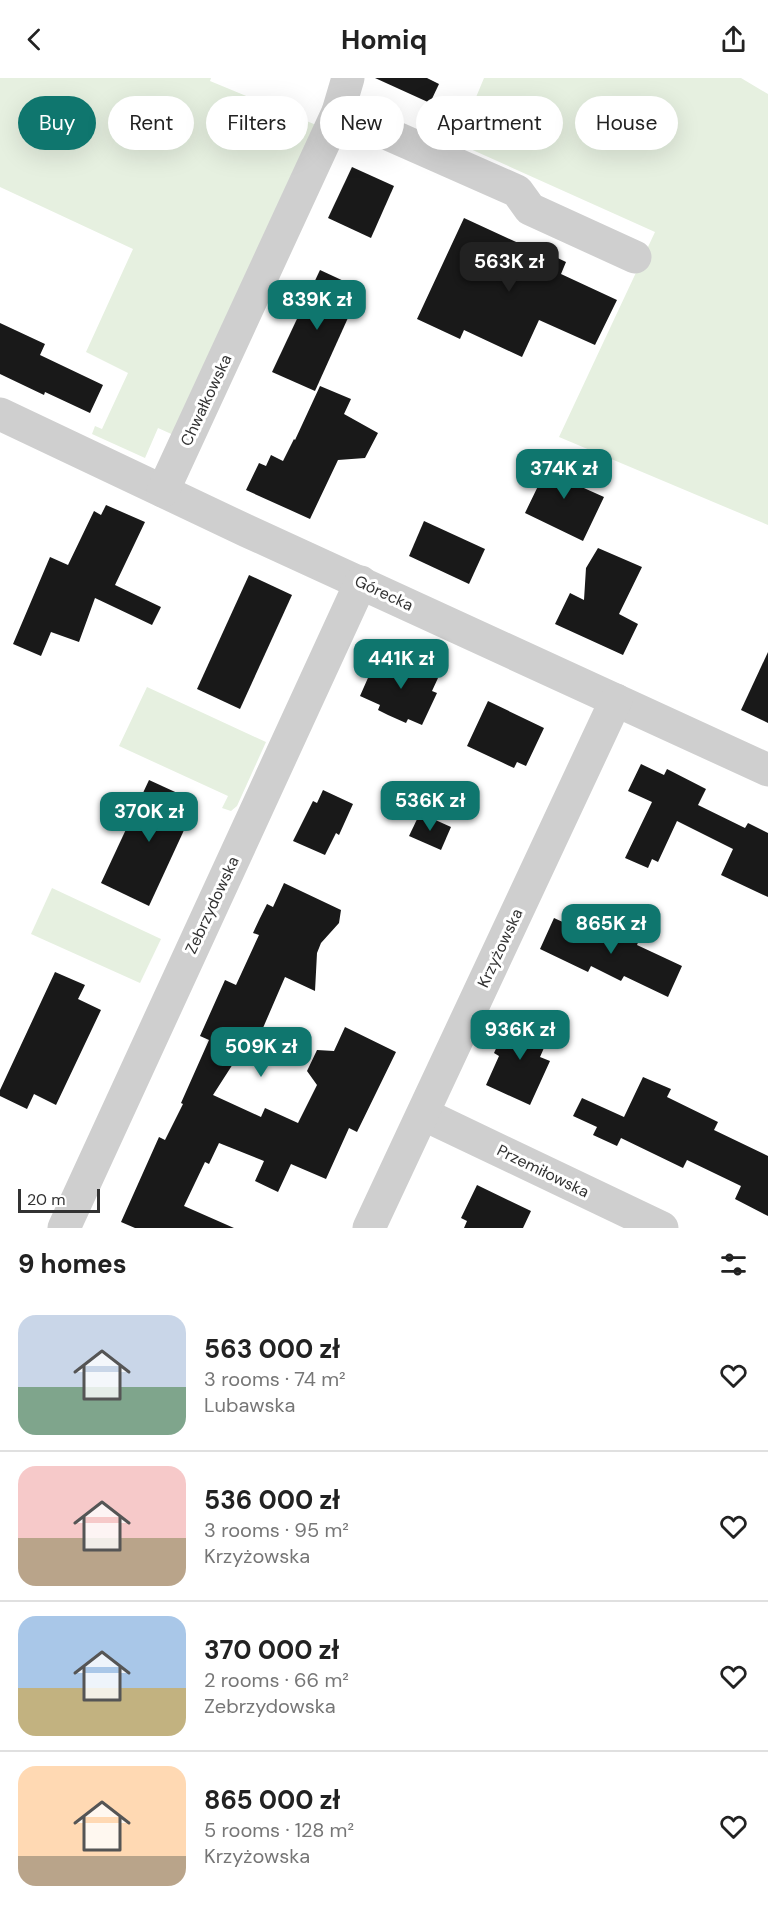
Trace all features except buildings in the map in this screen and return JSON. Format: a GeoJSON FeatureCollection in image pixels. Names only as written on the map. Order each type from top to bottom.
{"type":"FeatureCollection","features":[{"type":"Feature","properties":{"kind":"street","name":"Chwałkowska"},"geometry":{"type":"LineString","coordinates":[[343,96],[348,78]]}},
{"type":"Feature","properties":{"kind":"street"},"geometry":{"type":"LineString","coordinates":[[404,141],[517,191],[530,209],[635,257]]}},
{"type":"Feature","properties":{"kind":"street","name":"Chwałkowska"},"geometry":{"type":"LineString","coordinates":[[163,491],[320,150]]}},
{"type":"Feature","properties":{"kind":"street","name":"Górecka"},"geometry":{"type":"LineString","coordinates":[[0,414],[768,770]]}},
{"type":"Feature","properties":{"kind":"street","name":"Zebrzydowska"},"geometry":{"type":"LineString","coordinates":[[64,1228],[361,582]]}},
{"type":"Feature","properties":{"kind":"street","name":"Krzyżowska"},"geometry":{"type":"LineString","coordinates":[[369,1228],[616,700]]}},
{"type":"Feature","properties":{"kind":"street","name":"Przemiłowska"},"geometry":{"type":"LineString","coordinates":[[423,1114],[662,1228]]}},
{"type":"Feature","properties":{"kind":"green space"},"geometry":{"type":"Polygon","coordinates":[[[0,78],[211,78],[210,81],[246,96],[206,96],[206,150],[308,150],[308,122],[320,127],[178,437],[158,428],[145,458],[92,434],[95,426],[102,429],[128,373],[86,352],[133,249],[0,187],[0,78]]]}},
{"type":"Feature","properties":{"kind":"green space"},"geometry":{"type":"Polygon","coordinates":[[[484,78],[741,78],[768,94],[768,525],[559,437],[655,232],[473,150],[563,150],[563,96],[477,96],[484,78]]]}},
{"type":"Feature","properties":{"kind":"green space"},"geometry":{"type":"Polygon","coordinates":[[[147,687],[266,742],[237,806],[231,811],[222,808],[228,796],[119,746],[147,687]]]}},
{"type":"Feature","properties":{"kind":"green space"},"geometry":{"type":"Polygon","coordinates":[[[52,888],[161,939],[140,983],[31,934],[52,888]]]}}]}
